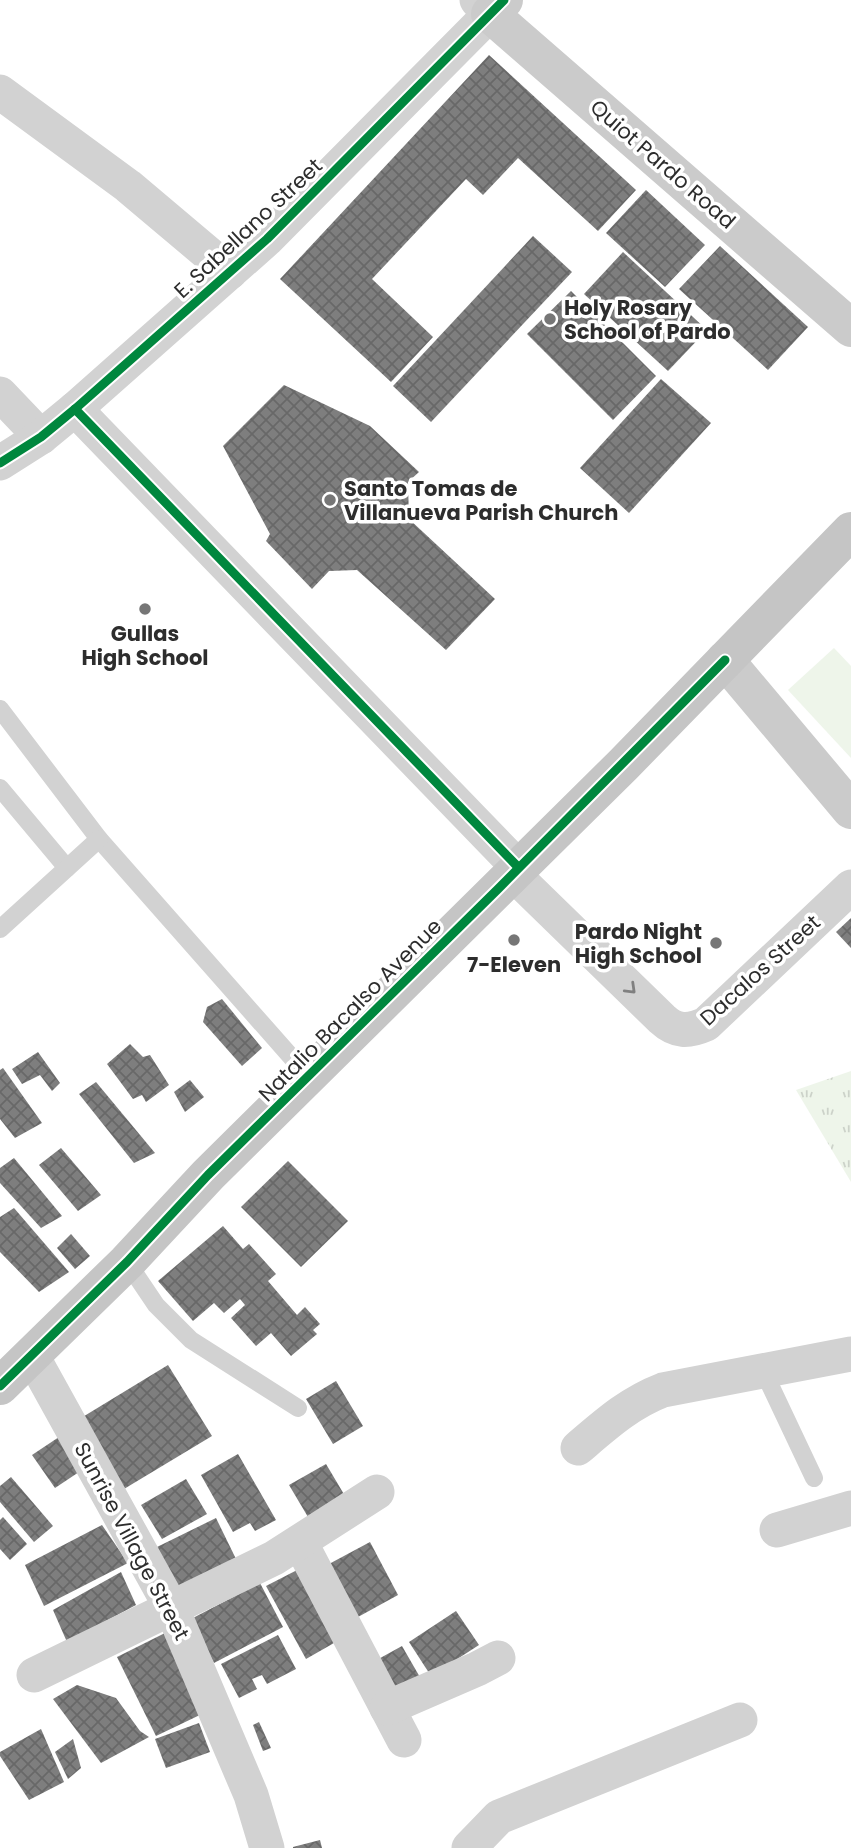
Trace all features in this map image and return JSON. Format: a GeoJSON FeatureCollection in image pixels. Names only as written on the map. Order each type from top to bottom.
{"type":"FeatureCollection","features":[{"type":"Feature","properties":{"kind":"main road","name":"Natalio Bacalso Avenue"},"geometry":{"type":"LineString","coordinates":[[0,1386],[127,1262],[208,1175],[851,531]]}},
{"type":"Feature","properties":{"kind":"street","name":"E. Sabellano Street"},"geometry":{"type":"LineString","coordinates":[[0,463],[41,437],[75,409],[267,239],[490,4]]}},
{"type":"Feature","properties":{"kind":"street","name":"Quiot Pardo Road"},"geometry":{"type":"LineString","coordinates":[[490,4],[851,328]]}},
{"type":"Feature","properties":{"kind":"street"},"geometry":{"type":"LineString","coordinates":[[0,92],[128,186],[230,272]]}},
{"type":"Feature","properties":{"kind":"street"},"geometry":{"type":"LineString","coordinates":[[0,394],[41,437]]}},
{"type":"Feature","properties":{"kind":"street"},"geometry":{"type":"LineString","coordinates":[[75,409],[515,870]]}},
{"type":"Feature","properties":{"kind":"street"},"geometry":{"type":"LineString","coordinates":[[725,660],[851,810]]}},
{"type":"Feature","properties":{"kind":"street","name":"Dacalos Street"},"geometry":{"type":"LineString","coordinates":[[515,870],[669,1026],[679,1030],[692,1030],[706,1024],[851,887]]}},
{"type":"Feature","properties":{"kind":"street"},"geometry":{"type":"LineString","coordinates":[[578,1448],[618,1413],[642,1398],[663,1390],[851,1354]]}},
{"type":"Feature","properties":{"kind":"street","name":"Sunrise Village Street"},"geometry":{"type":"LineString","coordinates":[[32,1356],[172,1609],[251,1795],[267,1848]]}},
{"type":"Feature","properties":{"kind":"street"},"geometry":{"type":"LineString","coordinates":[[34,1675],[274,1558],[376,1492]]}},
{"type":"Feature","properties":{"kind":"street"},"geometry":{"type":"LineString","coordinates":[[777,1530],[851,1508]]}},
{"type":"Feature","properties":{"kind":"street"},"geometry":{"type":"LineString","coordinates":[[300,1542],[404,1740]]}},
{"type":"Feature","properties":{"kind":"street"},"geometry":{"type":"LineString","coordinates":[[387,1708],[477,1670],[498,1658]]}},
{"type":"Feature","properties":{"kind":"street"},"geometry":{"type":"LineString","coordinates":[[469,1848],[499,1817],[740,1720]]}},
{"type":"Feature","properties":{"kind":"lane"},"geometry":{"type":"LineString","coordinates":[[0,709],[99,839],[308,1076]]}},
{"type":"Feature","properties":{"kind":"lane"},"geometry":{"type":"LineString","coordinates":[[0,788],[67,868]]}},
{"type":"Feature","properties":{"kind":"lane"},"geometry":{"type":"LineString","coordinates":[[0,929],[99,839]]}},
{"type":"Feature","properties":{"kind":"lane"},"geometry":{"type":"LineString","coordinates":[[127,1262],[156,1305],[191,1340],[298,1408]]}},
{"type":"Feature","properties":{"kind":"lane"},"geometry":{"type":"LineString","coordinates":[[762,1370],[814,1478]]}},
{"type":"Feature","properties":{"kind":"green space"},"geometry":{"type":"Polygon","coordinates":[[[834,648],[851,666],[851,758],[788,690],[834,648]]]}},
{"type":"Feature","properties":{"kind":"green space"},"geometry":{"type":"Polygon","coordinates":[[[851,1071],[851,1182],[796,1090],[851,1071]]]}},
{"type":"Feature","properties":{"kind":"building"},"geometry":{"type":"Polygon","coordinates":[[[489,55],[636,190],[598,231],[518,158],[483,195],[466,179],[372,279],[433,337],[391,382],[280,279],[489,55]]]}},
{"type":"Feature","properties":{"kind":"building"},"geometry":{"type":"Polygon","coordinates":[[[646,190],[705,245],[665,287],[606,233],[646,190]]]}},
{"type":"Feature","properties":{"kind":"building"},"geometry":{"type":"Polygon","coordinates":[[[533,236],[572,272],[431,422],[393,386],[533,236]]]}},
{"type":"Feature","properties":{"kind":"building"},"geometry":{"type":"Polygon","coordinates":[[[720,246],[808,327],[768,370],[679,289],[720,246]]]}},
{"type":"Feature","properties":{"kind":"building"},"geometry":{"type":"Polygon","coordinates":[[[623,252],[707,330],[668,371],[584,294],[623,252]]]}},
{"type":"Feature","properties":{"kind":"building"},"geometry":{"type":"Polygon","coordinates":[[[571,291],[656,376],[613,420],[527,334],[571,291]]]}},
{"type":"Feature","properties":{"kind":"building"},"geometry":{"type":"Polygon","coordinates":[[[661,379],[711,423],[629,513],[580,468],[661,379]]]}},
{"type":"Feature","properties":{"kind":"building","name":"Santo Tomas de Villanueva Parish Church"},"geometry":{"type":"Polygon","coordinates":[[[284,385],[370,426],[419,472],[408,482],[409,519],[495,599],[446,650],[357,570],[329,571],[312,589],[266,541],[270,534],[223,446],[284,385]]]}},
{"type":"Feature","properties":{"kind":"building"},"geometry":{"type":"Polygon","coordinates":[[[851,918],[851,948],[836,932],[851,918]]]}},
{"type":"Feature","properties":{"kind":"building"},"geometry":{"type":"Polygon","coordinates":[[[222,999],[262,1048],[242,1066],[203,1022],[207,1007],[222,999]]]}},
{"type":"Feature","properties":{"kind":"building"},"geometry":{"type":"Polygon","coordinates":[[[130,1044],[143,1057],[150,1055],[169,1085],[146,1102],[142,1095],[133,1099],[107,1064],[130,1044]]]}},
{"type":"Feature","properties":{"kind":"building"},"geometry":{"type":"Polygon","coordinates":[[[38,1052],[60,1083],[52,1091],[40,1075],[22,1084],[12,1069],[38,1052]]]}},
{"type":"Feature","properties":{"kind":"building"},"geometry":{"type":"Polygon","coordinates":[[[3,1068],[42,1123],[15,1138],[0,1119],[0,1070],[3,1068]]]}},
{"type":"Feature","properties":{"kind":"building"},"geometry":{"type":"Polygon","coordinates":[[[190,1080],[204,1097],[185,1112],[174,1092],[190,1080]]]}},
{"type":"Feature","properties":{"kind":"building"},"geometry":{"type":"Polygon","coordinates":[[[96,1082],[155,1153],[134,1163],[79,1094],[96,1082]]]}},
{"type":"Feature","properties":{"kind":"building"},"geometry":{"type":"Polygon","coordinates":[[[61,1148],[101,1195],[78,1211],[39,1165],[61,1148]]]}},
{"type":"Feature","properties":{"kind":"building"},"geometry":{"type":"Polygon","coordinates":[[[14,1158],[62,1216],[41,1228],[0,1183],[0,1168],[14,1158]]]}},
{"type":"Feature","properties":{"kind":"building"},"geometry":{"type":"Polygon","coordinates":[[[288,1161],[348,1221],[301,1267],[241,1207],[288,1161]]]}},
{"type":"Feature","properties":{"kind":"building"},"geometry":{"type":"Polygon","coordinates":[[[14,1208],[69,1272],[39,1292],[0,1252],[0,1217],[14,1208]]]}},
{"type":"Feature","properties":{"kind":"building"},"geometry":{"type":"Polygon","coordinates":[[[223,1226],[243,1249],[249,1244],[276,1274],[268,1281],[297,1315],[305,1307],[320,1324],[313,1330],[317,1334],[291,1356],[271,1333],[256,1346],[231,1318],[245,1305],[240,1299],[224,1313],[214,1303],[193,1321],[158,1281],[223,1226]]]}},
{"type":"Feature","properties":{"kind":"building"},"geometry":{"type":"Polygon","coordinates":[[[71,1234],[90,1256],[75,1269],[57,1248],[71,1234]]]}},
{"type":"Feature","properties":{"kind":"building"},"geometry":{"type":"Polygon","coordinates":[[[168,1365],[212,1436],[124,1489],[81,1418],[168,1365]]]}},
{"type":"Feature","properties":{"kind":"building"},"geometry":{"type":"Polygon","coordinates":[[[336,1381],[363,1426],[333,1444],[306,1399],[336,1381]]]}},
{"type":"Feature","properties":{"kind":"building"},"geometry":{"type":"Polygon","coordinates":[[[59,1437],[82,1470],[55,1488],[32,1455],[59,1437]]]}},
{"type":"Feature","properties":{"kind":"building"},"geometry":{"type":"Polygon","coordinates":[[[238,1454],[276,1520],[255,1531],[250,1523],[233,1532],[201,1475],[238,1454]]]}},
{"type":"Feature","properties":{"kind":"building"},"geometry":{"type":"Polygon","coordinates":[[[326,1464],[348,1501],[311,1522],[289,1485],[326,1464]]]}},
{"type":"Feature","properties":{"kind":"building"},"geometry":{"type":"Polygon","coordinates":[[[11,1477],[53,1526],[34,1542],[0,1502],[0,1486],[11,1477]]]}},
{"type":"Feature","properties":{"kind":"building"},"geometry":{"type":"Polygon","coordinates":[[[186,1479],[207,1514],[162,1539],[141,1505],[186,1479]]]}},
{"type":"Feature","properties":{"kind":"building"},"geometry":{"type":"Polygon","coordinates":[[[3,1517],[27,1544],[10,1560],[0,1549],[0,1520],[3,1517]]]}},
{"type":"Feature","properties":{"kind":"building"},"geometry":{"type":"Polygon","coordinates":[[[216,1518],[237,1561],[179,1590],[157,1547],[216,1518]]]}},
{"type":"Feature","properties":{"kind":"building"},"geometry":{"type":"Polygon","coordinates":[[[102,1525],[128,1563],[44,1606],[25,1565],[102,1525]]]}},
{"type":"Feature","properties":{"kind":"building"},"geometry":{"type":"Polygon","coordinates":[[[370,1542],[398,1595],[358,1617],[329,1564],[370,1542]]]}},
{"type":"Feature","properties":{"kind":"building"},"geometry":{"type":"Polygon","coordinates":[[[301,1568],[341,1639],[306,1659],[266,1586],[301,1568]]]}},
{"type":"Feature","properties":{"kind":"building"},"geometry":{"type":"Polygon","coordinates":[[[121,1572],[136,1605],[67,1642],[53,1610],[121,1572]]]}},
{"type":"Feature","properties":{"kind":"building"},"geometry":{"type":"Polygon","coordinates":[[[260,1583],[283,1627],[214,1663],[191,1619],[260,1583]]]}},
{"type":"Feature","properties":{"kind":"building"},"geometry":{"type":"Polygon","coordinates":[[[456,1611],[479,1645],[431,1676],[409,1642],[456,1611]]]}},
{"type":"Feature","properties":{"kind":"building"},"geometry":{"type":"Polygon","coordinates":[[[165,1633],[204,1713],[156,1736],[117,1657],[165,1633]]]}},
{"type":"Feature","properties":{"kind":"building"},"geometry":{"type":"Polygon","coordinates":[[[278,1635],[296,1669],[267,1684],[262,1675],[252,1679],[257,1689],[239,1698],[221,1664],[278,1635]]]}},
{"type":"Feature","properties":{"kind":"building"},"geometry":{"type":"Polygon","coordinates":[[[402,1646],[421,1679],[392,1695],[373,1662],[402,1646]]]}},
{"type":"Feature","properties":{"kind":"building"},"geometry":{"type":"Polygon","coordinates":[[[77,1685],[116,1698],[140,1731],[149,1737],[101,1763],[53,1699],[77,1685]]]}},
{"type":"Feature","properties":{"kind":"building"},"geometry":{"type":"Polygon","coordinates":[[[259,1722],[271,1748],[263,1751],[253,1725],[259,1722]]]}},
{"type":"Feature","properties":{"kind":"building"},"geometry":{"type":"Polygon","coordinates":[[[199,1723],[210,1752],[166,1768],[155,1739],[199,1723]]]}},
{"type":"Feature","properties":{"kind":"building"},"geometry":{"type":"Polygon","coordinates":[[[41,1729],[64,1782],[29,1800],[0,1752],[41,1729]]]}},
{"type":"Feature","properties":{"kind":"building"},"geometry":{"type":"Polygon","coordinates":[[[73,1739],[81,1768],[68,1779],[55,1752],[73,1739]]]}},
{"type":"Feature","properties":{"kind":"building"},"geometry":{"type":"Polygon","coordinates":[[[320,1840],[322,1848],[293,1848],[293,1847],[320,1840]]]}},
{"type":"Feature","properties":{"kind":"cycle path"},"geometry":{"type":"LineString","coordinates":[[0,463],[41,437],[75,409],[267,239],[504,0]]}},
{"type":"Feature","properties":{"kind":"cycle path"},"geometry":{"type":"LineString","coordinates":[[75,409],[518,867]]}},
{"type":"Feature","properties":{"kind":"cycle path"},"geometry":{"type":"LineString","coordinates":[[0,1386],[127,1262],[208,1175],[725,660]]}},
{"type":"Feature","properties":{"kind":"place","name":"Holy Rosary School of Pardo"},"geometry":{"type":"Point","coordinates":[550,319]}},
{"type":"Feature","properties":{"kind":"place","name":"Santo Tomas de Villanueva Parish Church"},"geometry":{"type":"Point","coordinates":[330,500]}},
{"type":"Feature","properties":{"kind":"place","name":"Gullas High School"},"geometry":{"type":"Point","coordinates":[145,609]}},
{"type":"Feature","properties":{"kind":"place","name":"7-Eleven"},"geometry":{"type":"Point","coordinates":[514,940]}},
{"type":"Feature","properties":{"kind":"place","name":"Pardo Night High School"},"geometry":{"type":"Point","coordinates":[716,943]}}]}
